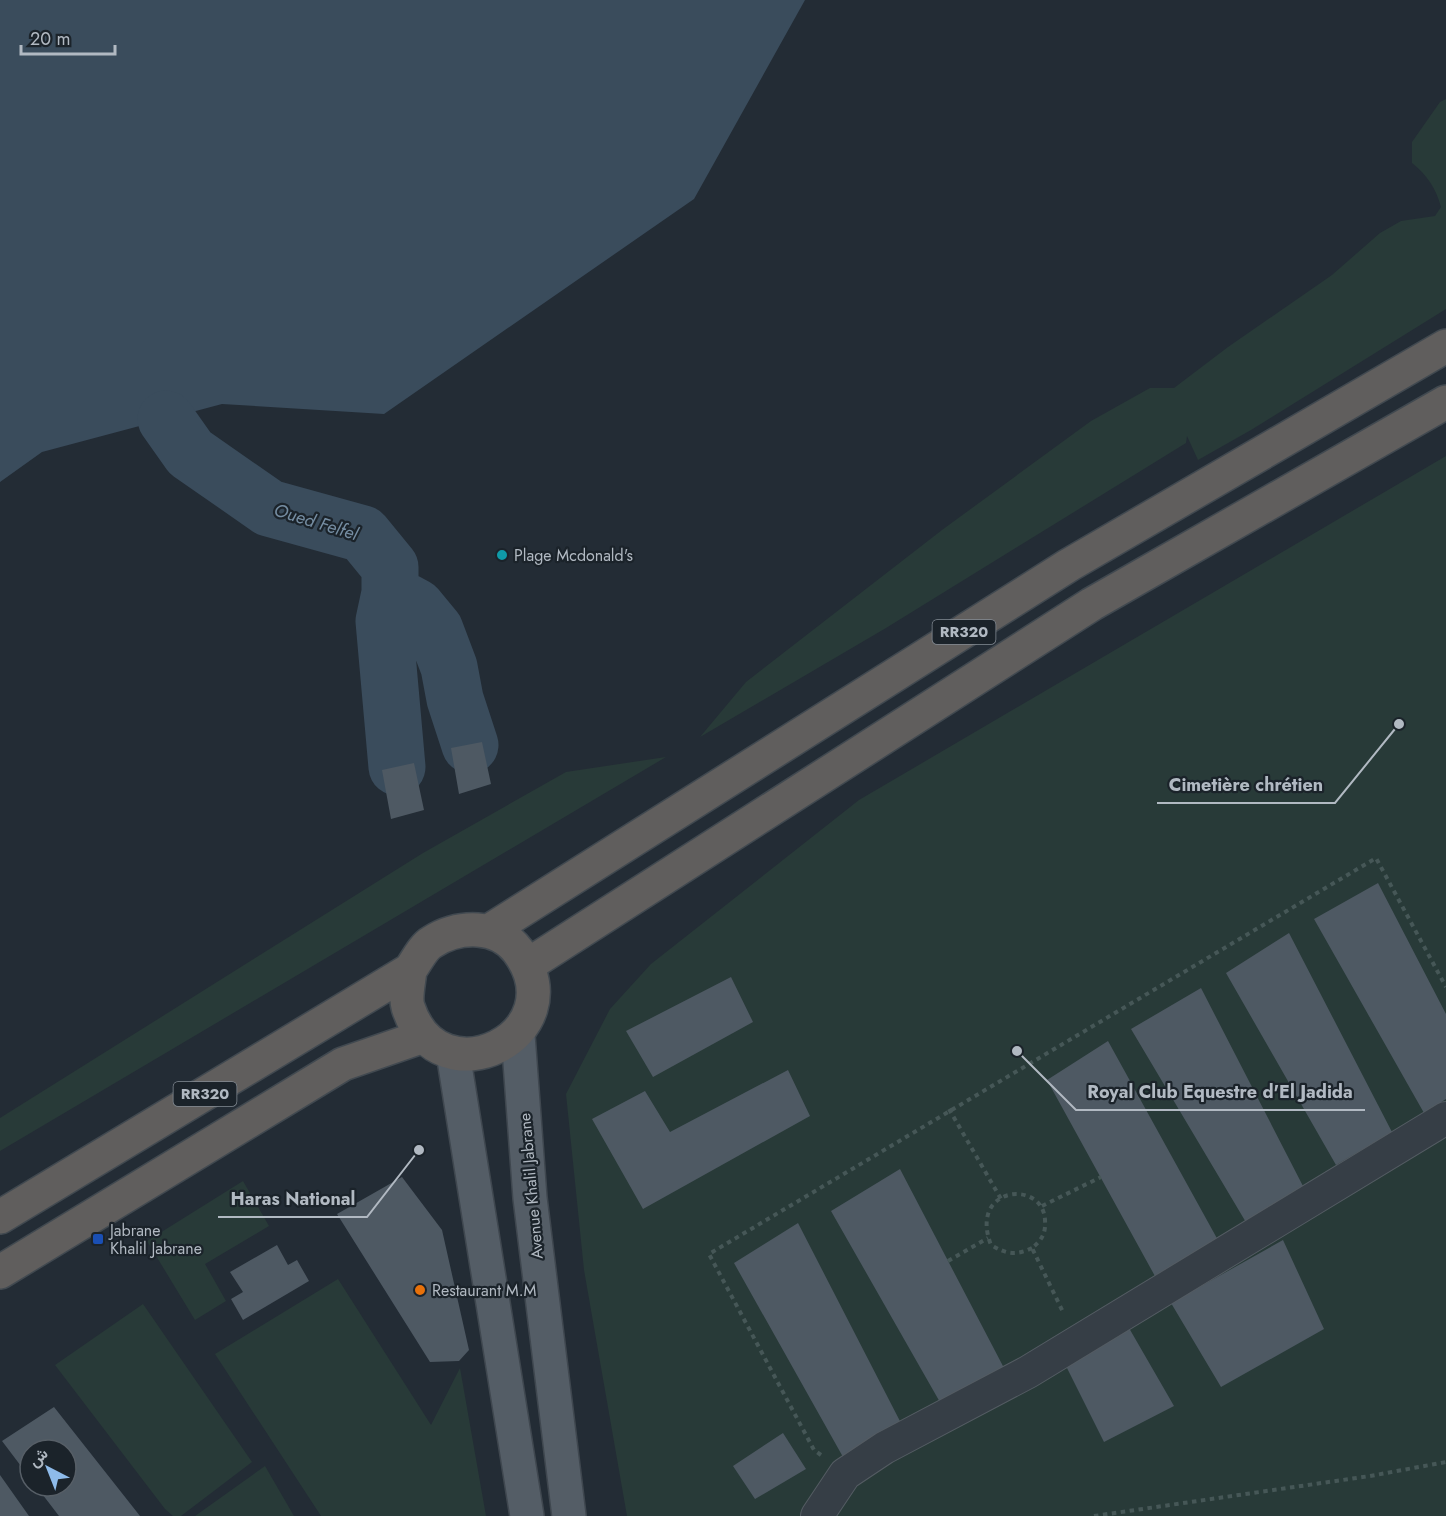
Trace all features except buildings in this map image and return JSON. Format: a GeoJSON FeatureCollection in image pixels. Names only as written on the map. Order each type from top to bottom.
{"type":"FeatureCollection","features":[{"type":"Feature","properties":{"kind":"highway","name":"RR320"},"geometry":{"type":"LineString","coordinates":[[0,1217],[410,970],[430,942],[462,930],[489,931],[1070,566],[1446,346]]}},
{"type":"Feature","properties":{"kind":"highway","name":"RR320"},"geometry":{"type":"LineString","coordinates":[[528,965],[1092,604],[1446,402]]}},
{"type":"Feature","properties":{"kind":"highway"},"geometry":{"type":"LineString","coordinates":[[1070,566],[1092,604]]}},
{"type":"Feature","properties":{"kind":"highway"},"geometry":{"type":"LineString","coordinates":[[410,970],[408,1005],[424,1036],[453,1053],[489,1053],[518,1035],[533,1001],[528,965],[512,944],[489,931]]}},
{"type":"Feature","properties":{"kind":"highway","name":"RR320"},"geometry":{"type":"LineString","coordinates":[[0,1272],[344,1064],[424,1036]]}},
{"type":"Feature","properties":{"kind":"main road","name":"Avenue Khalil Jabrane"},"geometry":{"type":"LineString","coordinates":[[518,1035],[530,1198],[569,1516]]}},
{"type":"Feature","properties":{"kind":"main road"},"geometry":{"type":"LineString","coordinates":[[453,1053],[527,1516]]}},
{"type":"Feature","properties":{"kind":"street"},"geometry":{"type":"LineString","coordinates":[[817,1516],[845,1474],[884,1448],[1028,1372],[1446,1118]]}},
{"type":"Feature","properties":{"kind":"path"},"geometry":{"type":"LineString","coordinates":[[845,1474],[814,1450],[710,1254],[949,1109],[1376,858],[1446,987]]}},
{"type":"Feature","properties":{"kind":"path"},"geometry":{"type":"LineString","coordinates":[[949,1109],[1001,1199]]}},
{"type":"Feature","properties":{"kind":"path"},"geometry":{"type":"LineString","coordinates":[[1042,1206],[1101,1177]]}},
{"type":"Feature","properties":{"kind":"path"},"geometry":{"type":"LineString","coordinates":[[1020,1194],[1033,1197],[1042,1206],[1045,1232],[1041,1241],[1032,1248],[1021,1254],[1009,1254],[991,1245],[986,1217],[992,1204],[1020,1194]]}},
{"type":"Feature","properties":{"kind":"path"},"geometry":{"type":"LineString","coordinates":[[948,1261],[988,1238]]}},
{"type":"Feature","properties":{"kind":"path"},"geometry":{"type":"LineString","coordinates":[[1032,1248],[1078,1342]]}},
{"type":"Feature","properties":{"kind":"path"},"geometry":{"type":"LineString","coordinates":[[1094,1516],[1347,1480],[1446,1462]]}},
{"type":"Feature","properties":{"kind":"shaded area"},"geometry":{"type":"Polygon","coordinates":[[[1446,99],[1446,309],[1251,430],[1198,460],[1187,436],[1186,443],[886,628],[700,737],[746,682],[942,530],[1091,421],[1150,388],[1174,388],[1228,347],[1332,275],[1380,233],[1401,221],[1435,216],[1441,207],[1439,200],[1430,182],[1412,163],[1412,142],[1440,102],[1446,99]]]}},
{"type":"Feature","properties":{"kind":"shaded area"},"geometry":{"type":"Polygon","coordinates":[[[1446,456],[1446,1516],[627,1516],[584,1270],[566,1094],[610,1009],[651,964],[859,800],[1446,456]]]}},
{"type":"Feature","properties":{"kind":"shaded area"},"geometry":{"type":"Polygon","coordinates":[[[666,757],[0,1151],[0,1118],[423,853],[566,772],[666,757]]]}},
{"type":"Feature","properties":{"kind":"shaded area"},"geometry":{"type":"Polygon","coordinates":[[[243,1181],[269,1226],[205,1264],[226,1301],[195,1320],[147,1241],[243,1181]]]}},
{"type":"Feature","properties":{"kind":"shaded area"},"geometry":{"type":"Polygon","coordinates":[[[338,1279],[431,1425],[460,1368],[486,1516],[321,1516],[215,1354],[338,1279]]]}},
{"type":"Feature","properties":{"kind":"shaded area"},"geometry":{"type":"Polygon","coordinates":[[[143,1304],[252,1462],[181,1516],[173,1516],[165,1509],[55,1365],[143,1304]]]}},
{"type":"Feature","properties":{"kind":"shaded area"},"geometry":{"type":"Polygon","coordinates":[[[265,1466],[294,1516],[195,1516],[265,1466]]]}},
{"type":"Feature","properties":{"kind":"water"},"geometry":{"type":"Polygon","coordinates":[[[0,0],[805,0],[694,199],[384,414],[222,404],[42,452],[0,482],[0,0]]]}},
{"type":"Feature","properties":{"kind":"waterway","name":"Oued Felfel"},"geometry":{"type":"LineString","coordinates":[[166,419],[190,453],[269,508],[363,534],[390,567],[390,593],[384,621],[397,767]]}},
{"type":"Feature","properties":{"kind":"waterway","name":"Oued Felfel"},"geometry":{"type":"LineString","coordinates":[[390,593],[416,607],[435,630],[449,667],[455,699],[470,745]]}},
{"type":"Feature","properties":{"kind":"place","name":"Plage Mcdonald's"},"geometry":{"type":"Point","coordinates":[502,555]}},
{"type":"Feature","properties":{"kind":"place","name":"Cimetière chrétien"},"geometry":{"type":"Point","coordinates":[1399,724]}},
{"type":"Feature","properties":{"kind":"place","name":"Royal Club Equestre d'El Jadida"},"geometry":{"type":"Point","coordinates":[1017,1051]}},
{"type":"Feature","properties":{"kind":"place","name":"Haras National"},"geometry":{"type":"Point","coordinates":[419,1150]}},
{"type":"Feature","properties":{"kind":"place","name":"Jabrane Khalil Jabrane"},"geometry":{"type":"Point","coordinates":[98,1239]}},
{"type":"Feature","properties":{"kind":"place","name":"Restaurant M.M"},"geometry":{"type":"Point","coordinates":[420,1290]}}]}
